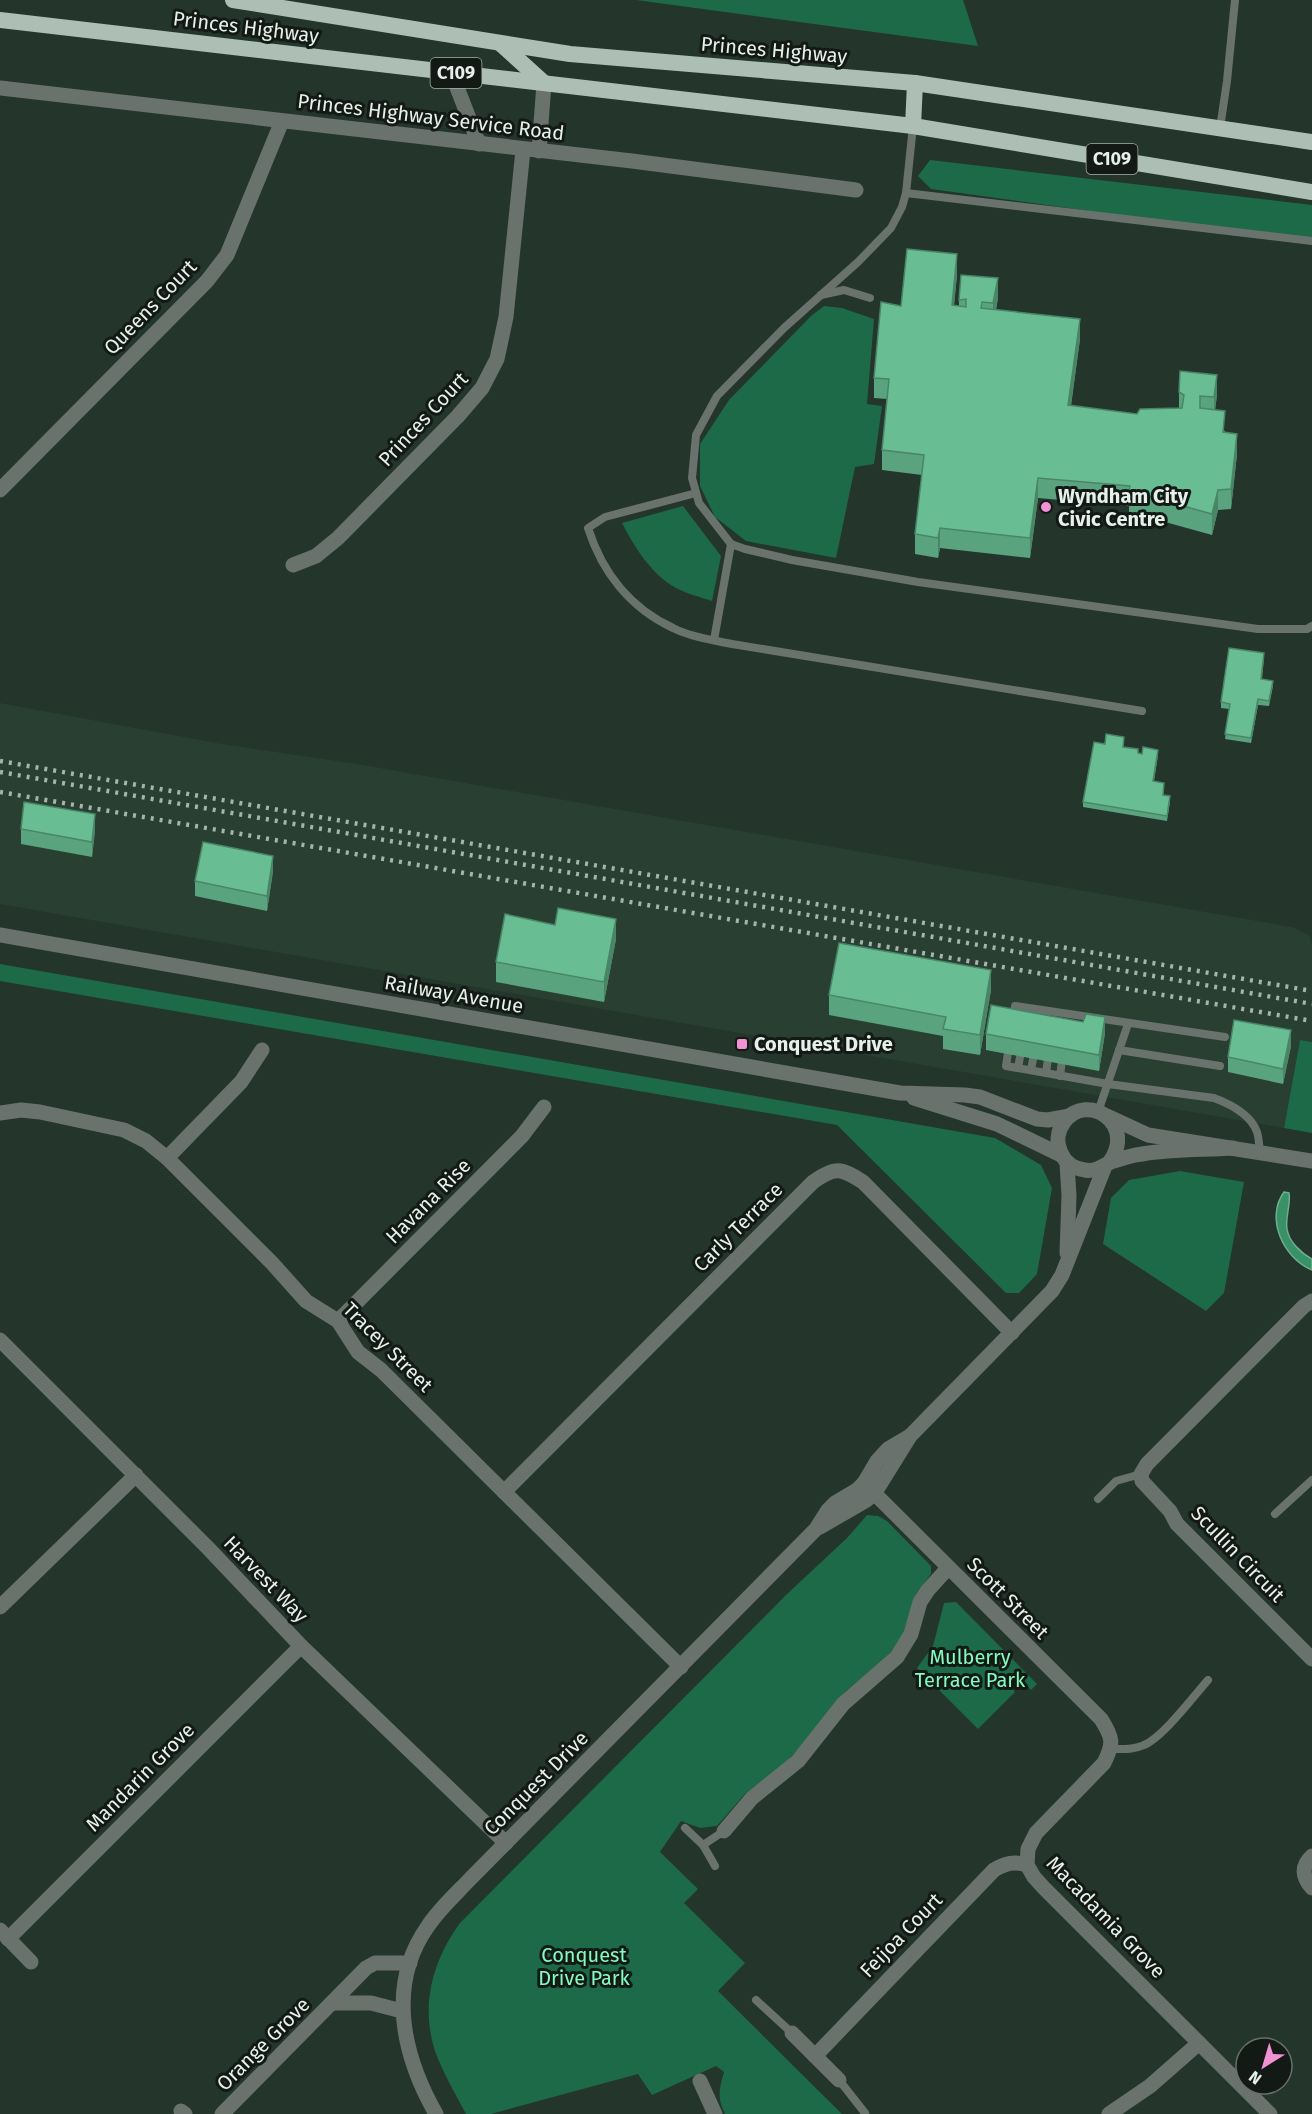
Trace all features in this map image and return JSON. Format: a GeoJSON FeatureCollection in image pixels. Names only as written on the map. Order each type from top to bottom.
{"type":"FeatureCollection","features":[{"type":"Feature","properties":{"kind":"highway","name":"Princes Highway"},"geometry":{"type":"LineString","coordinates":[[233,0],[570,54],[915,83],[1312,142]]}},
{"type":"Feature","properties":{"kind":"highway","name":"Princes Highway"},"geometry":{"type":"LineString","coordinates":[[0,20],[913,126],[1312,192]]}},
{"type":"Feature","properties":{"kind":"highway"},"geometry":{"type":"LineString","coordinates":[[501,44],[544,83]]}},
{"type":"Feature","properties":{"kind":"highway"},"geometry":{"type":"LineString","coordinates":[[913,126],[915,83]]}},
{"type":"Feature","properties":{"kind":"street"},"geometry":{"type":"LineString","coordinates":[[451,72],[479,144]]}},
{"type":"Feature","properties":{"kind":"street"},"geometry":{"type":"LineString","coordinates":[[539,151],[544,83]]}},
{"type":"Feature","properties":{"kind":"street","name":"Princes Highway Service Road"},"geometry":{"type":"LineString","coordinates":[[0,88],[632,161],[856,190]]}},
{"type":"Feature","properties":{"kind":"street","name":"Queens Court"},"geometry":{"type":"LineString","coordinates":[[0,490],[207,281],[227,255],[282,121]]}},
{"type":"Feature","properties":{"kind":"street","name":"Princes Court"},"geometry":{"type":"LineString","coordinates":[[293,566],[316,556],[338,538],[458,416],[482,388],[497,359],[506,317],[523,150]]}},
{"type":"Feature","properties":{"kind":"street","name":"Railway Avenue"},"geometry":{"type":"LineString","coordinates":[[0,935],[900,1093],[997,1124],[1064,1159]]}},
{"type":"Feature","properties":{"kind":"street"},"geometry":{"type":"LineString","coordinates":[[167,1158],[241,1082],[262,1050]]}},
{"type":"Feature","properties":{"kind":"street","name":"Railway Avenue"},"geometry":{"type":"LineString","coordinates":[[900,1093],[980,1097],[1037,1119],[1048,1120],[1070,1116]]}},
{"type":"Feature","properties":{"kind":"street","name":"Havana Rise"},"geometry":{"type":"LineString","coordinates":[[338,1321],[522,1136],[544,1107]]}},
{"type":"Feature","properties":{"kind":"street","name":"Tracey Street"},"geometry":{"type":"LineString","coordinates":[[0,1113],[21,1110],[40,1112],[124,1130],[146,1141],[167,1158],[272,1263],[306,1301],[338,1321],[358,1352],[381,1370],[681,1667]]}},
{"type":"Feature","properties":{"kind":"street"},"geometry":{"type":"LineString","coordinates":[[1233,1148],[1141,1154],[1091,1171],[1083,1170],[1064,1159],[1058,1147],[1059,1130],[1070,1116],[1078,1111],[1103,1114],[1148,1135],[1260,1152],[1312,1161]]}},
{"type":"Feature","properties":{"kind":"street"},"geometry":{"type":"LineString","coordinates":[[1103,1114],[1114,1124],[1119,1144],[1107,1164]]}},
{"type":"Feature","properties":{"kind":"street","name":"Conquest Drive"},"geometry":{"type":"LineString","coordinates":[[1064,1159],[1070,1196],[1066,1265]]}},
{"type":"Feature","properties":{"kind":"street","name":"Conquest Drive"},"geometry":{"type":"LineString","coordinates":[[436,2114],[426,2097],[409,2053],[402,2011],[405,1981],[410,1963],[427,1926],[816,1529],[835,1503],[857,1490],[869,1489],[910,1436],[1052,1291],[1066,1265],[1107,1164]]}},
{"type":"Feature","properties":{"kind":"street","name":"Carly Terrace"},"geometry":{"type":"LineString","coordinates":[[504,1492],[813,1182],[825,1173],[837,1169],[863,1182],[1012,1333]]}},
{"type":"Feature","properties":{"kind":"street"},"geometry":{"type":"LineString","coordinates":[[1141,1474],[1147,1464],[1304,1306],[1312,1301]]}},
{"type":"Feature","properties":{"kind":"street","name":"Harvest Way"},"geometry":{"type":"LineString","coordinates":[[0,1340],[136,1475],[301,1646],[506,1843]]}},
{"type":"Feature","properties":{"kind":"street","name":"Scullin Circuit"},"geometry":{"type":"LineString","coordinates":[[1141,1474],[1143,1481],[1170,1511],[1177,1524],[1312,1659]]}},
{"type":"Feature","properties":{"kind":"street"},"geometry":{"type":"LineString","coordinates":[[0,1607],[136,1475]]}},
{"type":"Feature","properties":{"kind":"street","name":"Scott Street"},"geometry":{"type":"LineString","coordinates":[[869,1489],[1101,1719],[1112,1739],[1111,1749]]}},
{"type":"Feature","properties":{"kind":"street"},"geometry":{"type":"LineString","coordinates":[[724,1830],[752,1798],[798,1761],[843,1704],[897,1657],[911,1634],[920,1602],[948,1568]]}},
{"type":"Feature","properties":{"kind":"street","name":"Mandarin Grove"},"geometry":{"type":"LineString","coordinates":[[31,1962],[4,1935],[301,1646]]}},
{"type":"Feature","properties":{"kind":"street","name":"Macadamia Grove"},"geometry":{"type":"LineString","coordinates":[[1111,1749],[1104,1763],[1090,1779],[1036,1833],[1028,1849],[1027,1865],[1044,1888],[1270,2114]]}},
{"type":"Feature","properties":{"kind":"street"},"geometry":{"type":"LineString","coordinates":[[1312,1856],[1306,1861],[1304,1874],[1307,1883],[1312,1888]]}},
{"type":"Feature","properties":{"kind":"street","name":"Feijoa Court"},"geometry":{"type":"LineString","coordinates":[[815,2056],[994,1870],[1006,1863],[1017,1862],[1027,1865]]}},
{"type":"Feature","properties":{"kind":"street","name":"Orange Grove"},"geometry":{"type":"LineString","coordinates":[[222,2114],[366,1968],[375,1963],[410,1963]]}},
{"type":"Feature","properties":{"kind":"street","name":"Orange Grove"},"geometry":{"type":"LineString","coordinates":[[333,2003],[370,2003],[402,2011]]}},
{"type":"Feature","properties":{"kind":"street"},"geometry":{"type":"LineString","coordinates":[[792,2033],[839,2080]]}},
{"type":"Feature","properties":{"kind":"street"},"geometry":{"type":"LineString","coordinates":[[1109,2114],[1150,2086],[1199,2043]]}},
{"type":"Feature","properties":{"kind":"street"},"geometry":{"type":"LineString","coordinates":[[700,2081],[715,2114]]}},
{"type":"Feature","properties":{"kind":"lane"},"geometry":{"type":"LineString","coordinates":[[1220,128],[1235,0]]}},
{"type":"Feature","properties":{"kind":"lane"},"geometry":{"type":"LineString","coordinates":[[913,126],[903,207],[891,228],[858,262],[784,328],[717,396],[696,435],[692,478],[699,503],[731,544],[792,560],[866,573],[1126,613],[1257,629],[1306,629],[1312,626]]}},
{"type":"Feature","properties":{"kind":"lane"},"geometry":{"type":"LineString","coordinates":[[906,193],[1312,241]]}},
{"type":"Feature","properties":{"kind":"lane"},"geometry":{"type":"LineString","coordinates":[[819,295],[844,290],[870,297]]}},
{"type":"Feature","properties":{"kind":"lane"},"geometry":{"type":"LineString","coordinates":[[696,493],[606,517],[588,528],[595,552],[606,570],[633,602],[673,628],[714,640],[1142,711]]}},
{"type":"Feature","properties":{"kind":"lane"},"geometry":{"type":"LineString","coordinates":[[714,640],[731,544]]}},
{"type":"Feature","properties":{"kind":"lane"},"geometry":{"type":"LineString","coordinates":[[1012,1026],[1016,1006],[1225,1037]]}},
{"type":"Feature","properties":{"kind":"lane"},"geometry":{"type":"LineString","coordinates":[[1027,1018],[1029,1008]]}},
{"type":"Feature","properties":{"kind":"lane"},"geometry":{"type":"LineString","coordinates":[[1039,1020],[1041,1010]]}},
{"type":"Feature","properties":{"kind":"lane"},"geometry":{"type":"LineString","coordinates":[[1053,1022],[1054,1012]]}},
{"type":"Feature","properties":{"kind":"lane"},"geometry":{"type":"LineString","coordinates":[[1067,1024],[1068,1014]]}},
{"type":"Feature","properties":{"kind":"lane"},"geometry":{"type":"LineString","coordinates":[[1081,1027],[1082,1016]]}},
{"type":"Feature","properties":{"kind":"lane"},"geometry":{"type":"LineString","coordinates":[[1095,1029],[1097,1019]]}},
{"type":"Feature","properties":{"kind":"lane"},"geometry":{"type":"LineString","coordinates":[[1103,1114],[1108,1084],[1128,1024]]}},
{"type":"Feature","properties":{"kind":"lane"},"geometry":{"type":"LineString","coordinates":[[1011,1036],[1006,1066],[1108,1084],[1214,1098],[1231,1105],[1245,1116],[1256,1131],[1260,1152]]}},
{"type":"Feature","properties":{"kind":"lane"},"geometry":{"type":"LineString","coordinates":[[1018,1068],[1023,1038]]}},
{"type":"Feature","properties":{"kind":"lane"},"geometry":{"type":"LineString","coordinates":[[1031,1070],[1036,1040]]}},
{"type":"Feature","properties":{"kind":"lane"},"geometry":{"type":"LineString","coordinates":[[1046,1073],[1050,1042]]}},
{"type":"Feature","properties":{"kind":"lane"},"geometry":{"type":"LineString","coordinates":[[1060,1076],[1064,1045]]}},
{"type":"Feature","properties":{"kind":"lane"},"geometry":{"type":"LineString","coordinates":[[1119,1050],[1220,1066]]}},
{"type":"Feature","properties":{"kind":"lane"},"geometry":{"type":"LineString","coordinates":[[1073,1078],[1074,1067]]}},
{"type":"Feature","properties":{"kind":"lane"},"geometry":{"type":"LineString","coordinates":[[1088,1080],[1089,1070]]}},
{"type":"Feature","properties":{"kind":"lane"},"geometry":{"type":"LineString","coordinates":[[1098,1499],[1116,1481],[1141,1474]]}},
{"type":"Feature","properties":{"kind":"lane"},"geometry":{"type":"LineString","coordinates":[[1275,1514],[1312,1480]]}},
{"type":"Feature","properties":{"kind":"lane"},"geometry":{"type":"LineString","coordinates":[[1111,1749],[1134,1749],[1146,1745],[1208,1680]]}},
{"type":"Feature","properties":{"kind":"lane"},"geometry":{"type":"LineString","coordinates":[[685,1828],[703,1845],[715,1866]]}},
{"type":"Feature","properties":{"kind":"lane"},"geometry":{"type":"LineString","coordinates":[[703,1845],[724,1830]]}},
{"type":"Feature","properties":{"kind":"lane"},"geometry":{"type":"LineString","coordinates":[[756,2000],[792,2033]]}},
{"type":"Feature","properties":{"kind":"lane"},"geometry":{"type":"LineString","coordinates":[[839,2080],[865,2113]]}},
{"type":"Feature","properties":{"kind":"shaded area"},"geometry":{"type":"Polygon","coordinates":[[[0,703],[222,744],[357,764],[1292,927],[1309,935],[1312,944],[1312,1042],[1300,1040],[1284,1128],[0,904],[0,703]]]}},
{"type":"Feature","properties":{"kind":"shaded area"},"geometry":{"type":"Polygon","coordinates":[[[1284,1192],[1289,1193],[1288,1234],[1296,1247],[1312,1259],[1312,1270],[1293,1256],[1285,1247],[1280,1236],[1276,1213],[1284,1192]]]}},
{"type":"Feature","properties":{"kind":"green space"},"geometry":{"type":"Polygon","coordinates":[[[636,0],[963,0],[978,46],[636,0]]]}},
{"type":"Feature","properties":{"kind":"green space"},"geometry":{"type":"Polygon","coordinates":[[[930,160],[1312,205],[1312,242],[931,189],[918,176],[930,160]]]}},
{"type":"Feature","properties":{"kind":"green space"},"geometry":{"type":"Polygon","coordinates":[[[824,306],[842,308],[874,319],[867,404],[882,406],[874,464],[855,467],[836,558],[746,541],[715,517],[700,486],[700,444],[729,400],[811,316],[824,306]]]}},
{"type":"Feature","properties":{"kind":"green space"},"geometry":{"type":"Polygon","coordinates":[[[683,506],[721,556],[712,601],[680,590],[667,582],[651,568],[638,551],[622,523],[683,506]]]}},
{"type":"Feature","properties":{"kind":"green space"},"geometry":{"type":"Polygon","coordinates":[[[0,964],[995,1138],[1041,1165],[1052,1188],[1037,1274],[1019,1293],[1006,1293],[837,1125],[0,981],[0,964]]]}},
{"type":"Feature","properties":{"kind":"green space"},"geometry":{"type":"Polygon","coordinates":[[[1300,1040],[1312,1042],[1312,1133],[1284,1128],[1300,1040]]]}},
{"type":"Feature","properties":{"kind":"green space"},"geometry":{"type":"Polygon","coordinates":[[[1180,1171],[1244,1182],[1224,1293],[1206,1311],[1103,1244],[1111,1198],[1129,1180],[1180,1171]]]}},
{"type":"Feature","properties":{"kind":"green space","name":"Conquest Drive Park"},"geometry":{"type":"Polygon","coordinates":[[[867,1515],[878,1516],[887,1521],[931,1566],[931,1574],[916,1594],[905,1631],[895,1648],[846,1691],[799,1749],[745,1794],[717,1826],[700,1828],[681,1821],[660,1852],[698,1889],[684,1903],[745,1963],[718,1991],[842,2114],[725,2114],[720,2093],[724,2072],[716,2066],[652,2095],[638,2074],[491,2114],[466,2114],[435,2051],[429,2017],[429,2000],[436,1968],[460,1923],[786,1595],[847,1538],[867,1515]]]}},
{"type":"Feature","properties":{"kind":"green space","name":"Mulberry Terrace Park"},"geometry":{"type":"Polygon","coordinates":[[[956,1602],[1037,1684],[1031,1690],[1014,1673],[1006,1682],[1015,1692],[978,1729],[917,1668],[933,1646],[944,1603],[956,1602]]]}},
{"type":"Feature","properties":{"kind":"building"},"geometry":{"type":"Polygon","coordinates":[[[907,249],[957,254],[952,305],[966,307],[966,299],[959,300],[961,275],[998,278],[993,303],[982,302],[981,308],[1080,319],[1068,405],[1137,414],[1140,409],[1182,408],[1184,395],[1179,392],[1180,371],[1217,375],[1214,397],[1200,396],[1200,408],[1225,411],[1223,432],[1237,434],[1231,489],[1218,490],[1212,514],[1129,491],[1130,486],[1038,478],[1030,538],[940,528],[938,538],[915,534],[924,455],[882,450],[889,379],[874,378],[881,302],[901,306],[907,249]]]}},
{"type":"Feature","properties":{"kind":"building"},"geometry":{"type":"Polygon","coordinates":[[[1229,648],[1264,653],[1261,679],[1273,681],[1269,701],[1258,699],[1251,738],[1225,734],[1230,704],[1221,702],[1229,648]]]}},
{"type":"Feature","properties":{"kind":"building"},"geometry":{"type":"Polygon","coordinates":[[[1106,734],[1124,737],[1123,747],[1138,749],[1138,753],[1142,754],[1143,747],[1158,750],[1153,781],[1164,783],[1163,795],[1170,796],[1167,816],[1083,802],[1094,742],[1105,744],[1106,734]]]}},
{"type":"Feature","properties":{"kind":"building"},"geometry":{"type":"Polygon","coordinates":[[[24,802],[95,814],[92,842],[21,829],[24,802]]]}},
{"type":"Feature","properties":{"kind":"building"},"geometry":{"type":"Polygon","coordinates":[[[203,842],[273,856],[267,896],[195,881],[203,842]]]}},
{"type":"Feature","properties":{"kind":"building"},"geometry":{"type":"Polygon","coordinates":[[[558,908],[616,919],[604,982],[496,962],[505,914],[555,925],[558,908]]]}},
{"type":"Feature","properties":{"kind":"building"},"geometry":{"type":"Polygon","coordinates":[[[839,943],[991,970],[980,1035],[943,1029],[946,1017],[829,995],[839,943]]]}},
{"type":"Feature","properties":{"kind":"building"},"geometry":{"type":"Polygon","coordinates":[[[991,1005],[1083,1022],[1086,1014],[1105,1017],[1099,1055],[986,1034],[991,1005]]]}},
{"type":"Feature","properties":{"kind":"building"},"geometry":{"type":"Polygon","coordinates":[[[1234,1020],[1291,1030],[1283,1069],[1228,1057],[1234,1020]]]}},
{"type":"Feature","properties":{"kind":"railway"},"geometry":{"type":"LineString","coordinates":[[0,761],[1312,991]]}},
{"type":"Feature","properties":{"kind":"railway"},"geometry":{"type":"LineString","coordinates":[[0,772],[1312,1004]]}},
{"type":"Feature","properties":{"kind":"railway"},"geometry":{"type":"LineString","coordinates":[[0,792],[1312,1021]]}},
{"type":"Feature","properties":{"kind":"place","name":"Wyndham City Civic Centre"},"geometry":{"type":"Point","coordinates":[1046,507]}},
{"type":"Feature","properties":{"kind":"place","name":"Conquest Drive"},"geometry":{"type":"Point","coordinates":[742,1044]}}]}
